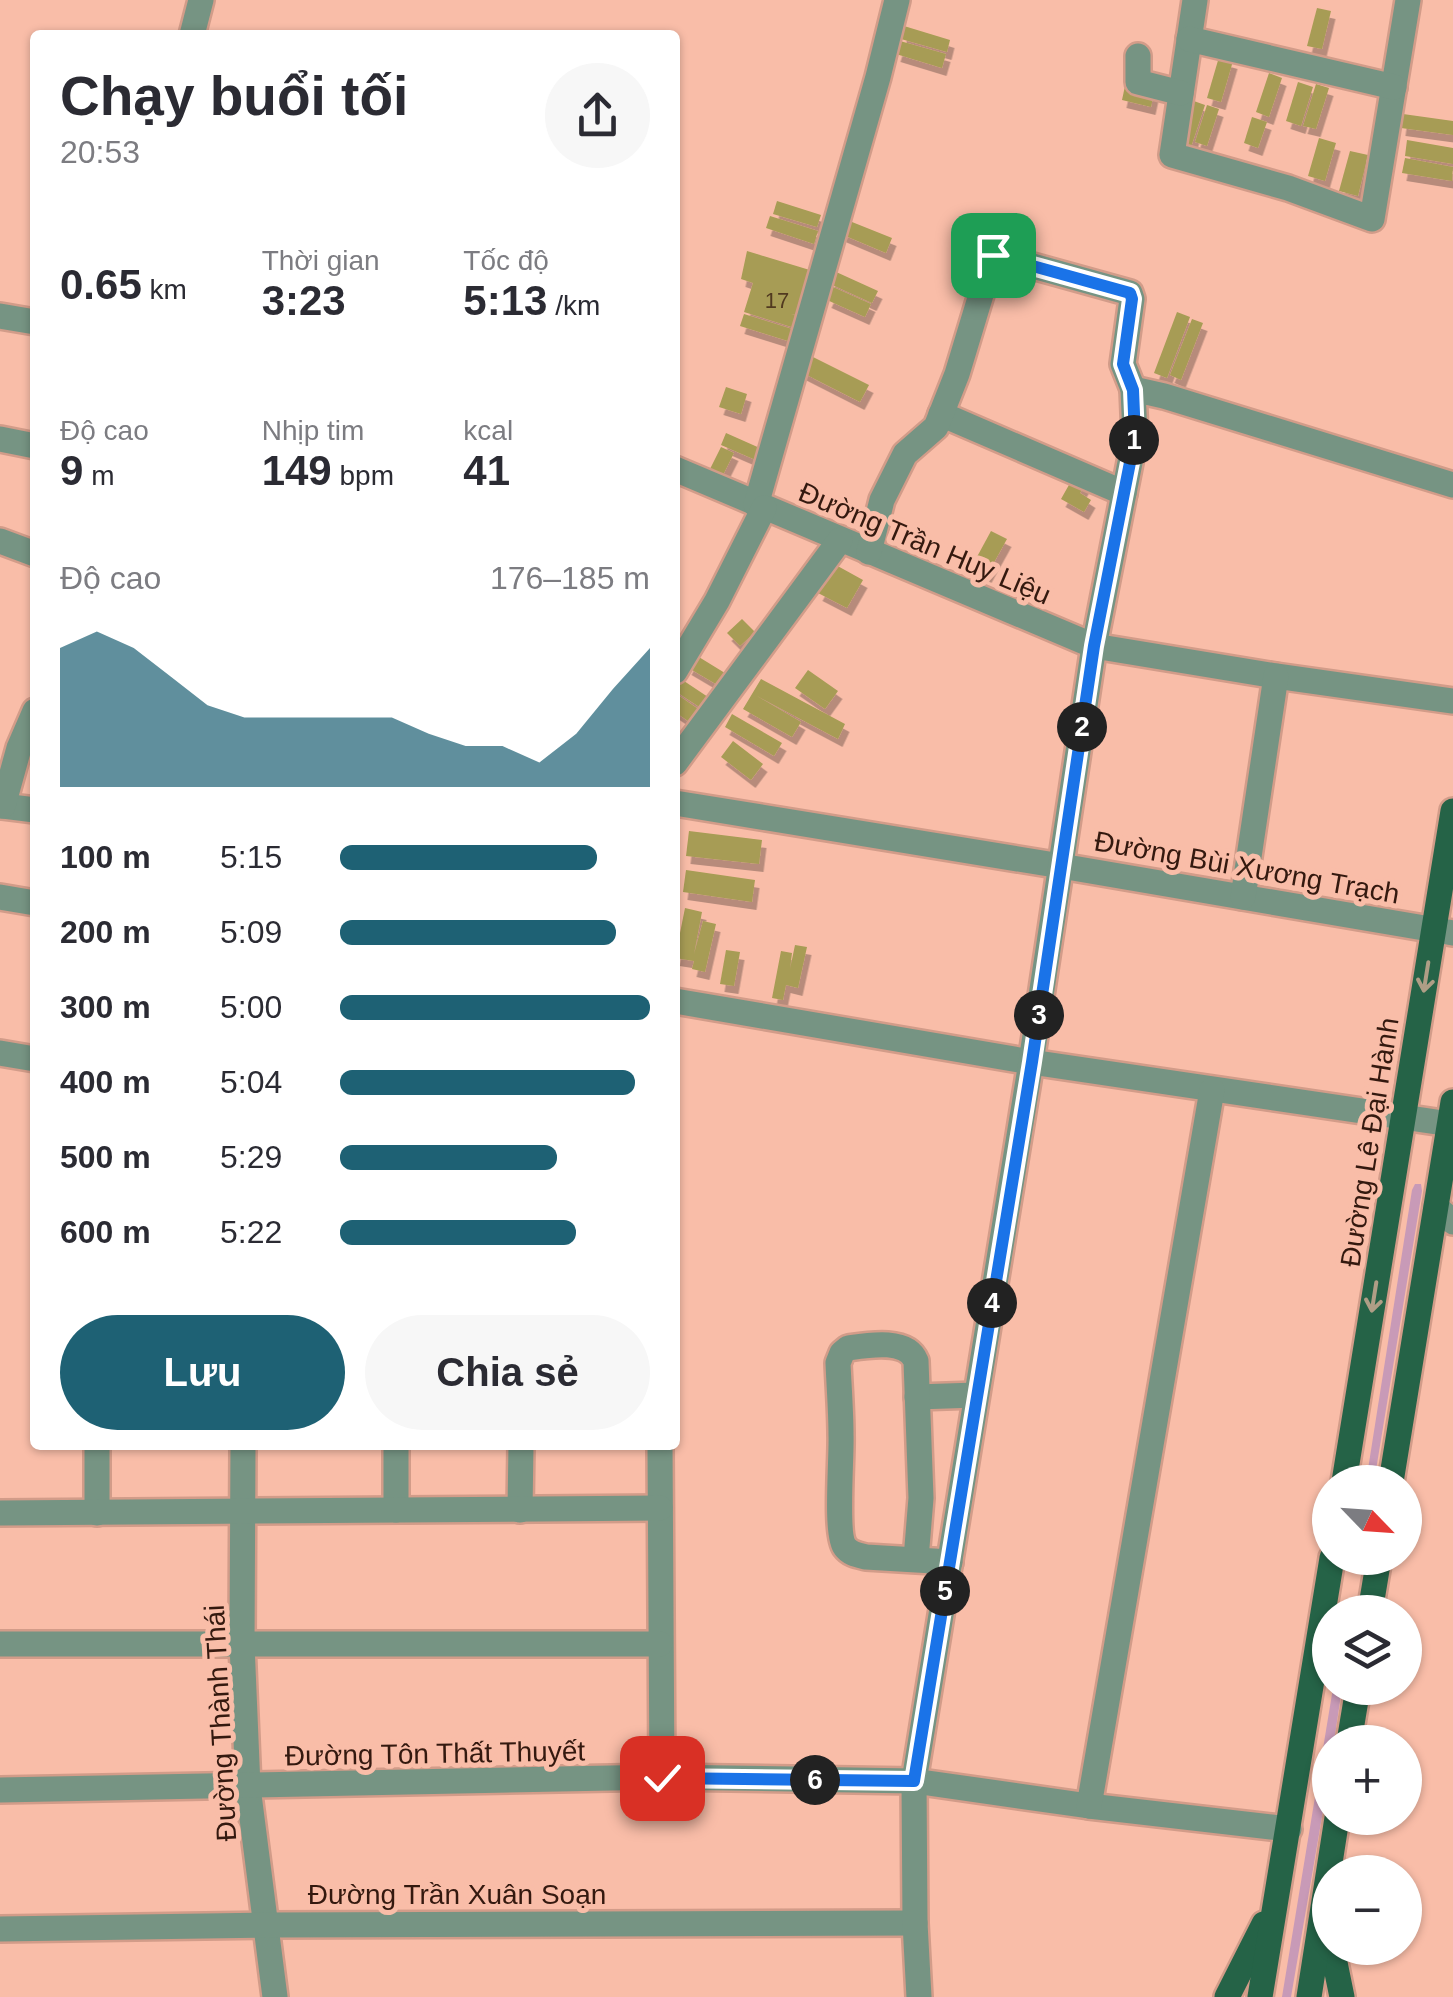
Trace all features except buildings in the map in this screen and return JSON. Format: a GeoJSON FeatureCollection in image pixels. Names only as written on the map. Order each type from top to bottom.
{"type":"FeatureCollection","features":[{"type":"Feature","properties":{"kind":"main road","name":"Đường Lê Đại Hành"},"geometry":{"type":"LineString","coordinates":[[1347,1465],[1404,1116],[1443,932],[1453,811]]}},
{"type":"Feature","properties":{"kind":"main road"},"geometry":{"type":"LineString","coordinates":[[1395,1465],[1444,1214],[1451,1113]]}},
{"type":"Feature","properties":{"kind":"main road"},"geometry":{"type":"LineString","coordinates":[[1260,1997],[1329,1575]]}},
{"type":"Feature","properties":{"kind":"main road"},"geometry":{"type":"LineString","coordinates":[[1228,1997],[1277,1897]]}},
{"type":"Feature","properties":{"kind":"main road"},"geometry":{"type":"LineString","coordinates":[[1309,1997],[1314,1965]]}},
{"type":"Feature","properties":{"kind":"main road"},"geometry":{"type":"LineString","coordinates":[[1335,1965],[1342,1997]]}},
{"type":"Feature","properties":{"kind":"street"},"geometry":{"type":"LineString","coordinates":[[193,30],[201,0]]}},
{"type":"Feature","properties":{"kind":"street"},"geometry":{"type":"LineString","coordinates":[[680,663],[717,601],[760,506],[897,0]]}},
{"type":"Feature","properties":{"kind":"street"},"geometry":{"type":"LineString","coordinates":[[1195,0],[1172,154],[1288,188],[1372,219],[1408,0]]}},
{"type":"Feature","properties":{"kind":"street"},"geometry":{"type":"LineString","coordinates":[[1189,39],[1394,87]]}},
{"type":"Feature","properties":{"kind":"street"},"geometry":{"type":"LineString","coordinates":[[1138,56],[1138,82],[1182,93]]}},
{"type":"Feature","properties":{"kind":"street"},"geometry":{"type":"LineString","coordinates":[[869,552],[882,500],[905,454],[936,427],[957,374],[993,255],[1130,293],[1123,364],[1133,390],[1135,437],[1094,646],[1032,1062],[914,1781],[919,1997]]}},
{"type":"Feature","properties":{"kind":"street"},"geometry":{"type":"LineString","coordinates":[[2,322],[30,322]]}},
{"type":"Feature","properties":{"kind":"street"},"geometry":{"type":"LineString","coordinates":[[1133,390],[1164,396],[1453,485]]}},
{"type":"Feature","properties":{"kind":"street"},"geometry":{"type":"LineString","coordinates":[[941,414],[1124,494]]}},
{"type":"Feature","properties":{"kind":"street"},"geometry":{"type":"LineString","coordinates":[[0,439],[30,445]]}},
{"type":"Feature","properties":{"kind":"street","name":"Đường Trần Huy Liệu"},"geometry":{"type":"LineString","coordinates":[[680,471],[1094,646],[1453,702]]}},
{"type":"Feature","properties":{"kind":"street"},"geometry":{"type":"LineString","coordinates":[[680,756],[840,540]]}},
{"type":"Feature","properties":{"kind":"street"},"geometry":{"type":"LineString","coordinates":[[0,541],[30,552]]}},
{"type":"Feature","properties":{"kind":"street"},"geometry":{"type":"LineString","coordinates":[[1243,897],[1276,676]]}},
{"type":"Feature","properties":{"kind":"street"},"geometry":{"type":"LineString","coordinates":[[30,722],[2,804],[30,809]]}},
{"type":"Feature","properties":{"kind":"street","name":"Đường Bùi Xương Trạch"},"geometry":{"type":"LineString","coordinates":[[680,804],[1443,932]]}},
{"type":"Feature","properties":{"kind":"street"},"geometry":{"type":"LineString","coordinates":[[0,897],[30,902]]}},
{"type":"Feature","properties":{"kind":"street"},"geometry":{"type":"LineString","coordinates":[[680,1002],[1212,1090],[1404,1116],[1451,1113]]}},
{"type":"Feature","properties":{"kind":"street"},"geometry":{"type":"LineString","coordinates":[[0,1053],[30,1058]]}},
{"type":"Feature","properties":{"kind":"street"},"geometry":{"type":"LineString","coordinates":[[1089,1806],[1212,1090]]}},
{"type":"Feature","properties":{"kind":"street"},"geometry":{"type":"LineString","coordinates":[[916,1559],[922,1498],[916,1361],[908,1349],[896,1346],[848,1348],[838,1363],[841,1540],[854,1555],[950,1562]]}},
{"type":"Feature","properties":{"kind":"street"},"geometry":{"type":"LineString","coordinates":[[916,1397],[976,1395]]}},
{"type":"Feature","properties":{"kind":"street"},"geometry":{"type":"LineString","coordinates":[[97,1450],[97,1513]]}},
{"type":"Feature","properties":{"kind":"street","name":"Đường Thành Thái"},"geometry":{"type":"LineString","coordinates":[[243,1450],[242,1644],[248,1787],[274,1997]]}},
{"type":"Feature","properties":{"kind":"street"},"geometry":{"type":"LineString","coordinates":[[396,1450],[396,1510]]}},
{"type":"Feature","properties":{"kind":"street"},"geometry":{"type":"LineString","coordinates":[[520,1510],[521,1450]]}},
{"type":"Feature","properties":{"kind":"street"},"geometry":{"type":"LineString","coordinates":[[660,1450],[662,1778]]}},
{"type":"Feature","properties":{"kind":"street"},"geometry":{"type":"LineString","coordinates":[[0,1513],[660,1508]]}},
{"type":"Feature","properties":{"kind":"street"},"geometry":{"type":"LineString","coordinates":[[0,1644],[660,1644]]}},
{"type":"Feature","properties":{"kind":"street","name":"Đường Tôn Thất Thuyết"},"geometry":{"type":"LineString","coordinates":[[0,1790],[662,1778],[914,1781],[1089,1806],[1289,1828]]}},
{"type":"Feature","properties":{"kind":"street","name":"Đường Trần Xuân Soạn"},"geometry":{"type":"LineString","coordinates":[[0,1929],[915,1923]]}},
{"type":"Feature","properties":{"kind":"shaded area"},"geometry":{"type":"Polygon","coordinates":[[[1415,1184],[1421,1184],[1377,1465],[1369,1465],[1415,1184]]]}},
{"type":"Feature","properties":{"kind":"shaded area"},"geometry":{"type":"Polygon","coordinates":[[[1330,1705],[1339,1705],[1337,1725],[1327,1725],[1330,1705]]]}},
{"type":"Feature","properties":{"kind":"shaded area"},"geometry":{"type":"Polygon","coordinates":[[[1312,1815],[1312,1835],[1319,1835],[1315,1855],[1312,1855],[1291,1997],[1282,1997],[1312,1815]]]}},
{"type":"Feature","properties":{"kind":"route"},"geometry":{"type":"LineString","coordinates":[[662,1778],[914,1781],[1032,1062],[1094,646],[1135,437],[1133,390],[1123,364],[1130,293],[993,255]]}}]}
